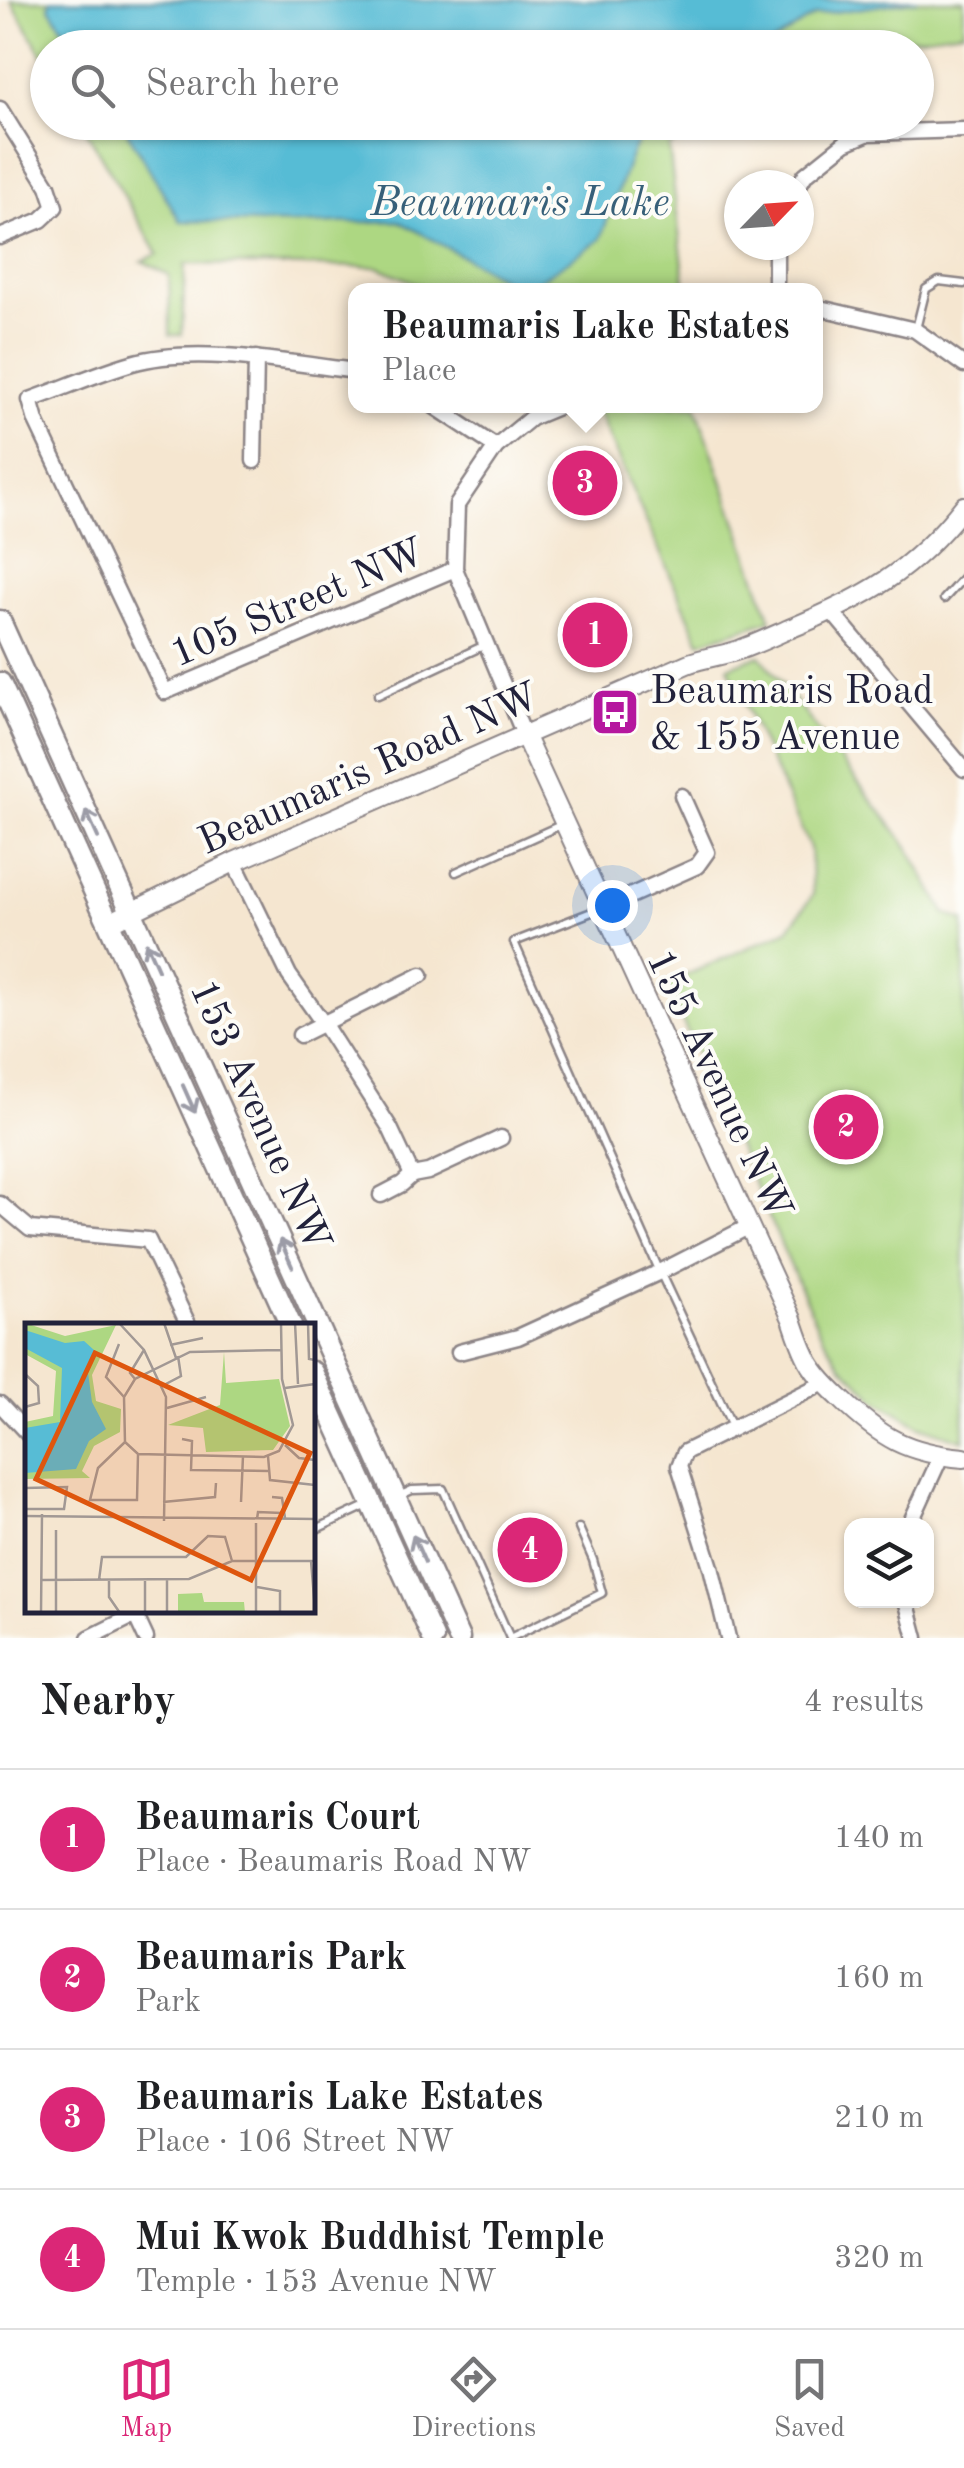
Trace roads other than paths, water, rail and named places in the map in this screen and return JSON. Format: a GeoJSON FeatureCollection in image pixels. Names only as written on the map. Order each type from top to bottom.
{"type":"FeatureCollection","features":[{"type":"Feature","properties":{"kind":"main road","name":"153 Avenue NW"},"geometry":{"type":"LineString","coordinates":[[0,621],[459,1638]]}},
{"type":"Feature","properties":{"kind":"main road","name":"153 Avenue NW"},"geometry":{"type":"LineString","coordinates":[[0,683],[290,1323]]}},
{"type":"Feature","properties":{"kind":"main road"},"geometry":{"type":"LineString","coordinates":[[315,1379],[433,1638]]}},
{"type":"Feature","properties":{"kind":"street"},"geometry":{"type":"LineString","coordinates":[[0,109],[48,186],[55,207],[42,220],[0,237]]}},
{"type":"Feature","properties":{"kind":"street"},"geometry":{"type":"LineString","coordinates":[[934,131],[964,130]]}},
{"type":"Feature","properties":{"kind":"street"},"geometry":{"type":"LineString","coordinates":[[811,170],[855,140]]}},
{"type":"Feature","properties":{"kind":"street"},"geometry":{"type":"LineString","coordinates":[[823,309],[915,330],[964,365]]}},
{"type":"Feature","properties":{"kind":"street","name":"105 Street NW"},"geometry":{"type":"LineString","coordinates":[[256,358],[178,356],[134,362],[30,400],[36,421],[165,692],[455,569]]}},
{"type":"Feature","properties":{"kind":"street"},"geometry":{"type":"LineString","coordinates":[[254,460],[256,358],[348,370]]}},
{"type":"Feature","properties":{"kind":"street"},"geometry":{"type":"LineString","coordinates":[[445,413],[496,447]]}},
{"type":"Feature","properties":{"kind":"street","name":"155 Avenue NW"},"geometry":{"type":"LineString","coordinates":[[543,413],[531,418],[496,447],[456,506],[455,569],[524,736],[792,1319],[807,1360],[824,1383],[891,1440],[922,1453],[964,1458]]}},
{"type":"Feature","properties":{"kind":"street","name":"Beaumaris Road NW"},"geometry":{"type":"LineString","coordinates":[[109,923],[234,862],[687,664],[736,651],[853,602],[894,576],[961,517]]}},
{"type":"Feature","properties":{"kind":"street"},"geometry":{"type":"LineString","coordinates":[[832,612],[964,768]]}},
{"type":"Feature","properties":{"kind":"street"},"geometry":{"type":"LineString","coordinates":[[603,908],[696,866],[707,852],[682,796]]}},
{"type":"Feature","properties":{"kind":"street"},"geometry":{"type":"LineString","coordinates":[[234,862],[289,975],[390,1128],[412,1176]]}},
{"type":"Feature","properties":{"kind":"street"},"geometry":{"type":"LineString","coordinates":[[300,1035],[421,975]]}},
{"type":"Feature","properties":{"kind":"street"},"geometry":{"type":"LineString","coordinates":[[381,1195],[412,1176],[501,1138]]}},
{"type":"Feature","properties":{"kind":"street"},"geometry":{"type":"LineString","coordinates":[[0,1204],[30,1229],[148,1240],[189,1323]]}},
{"type":"Feature","properties":{"kind":"street"},"geometry":{"type":"LineString","coordinates":[[458,1352],[518,1337],[748,1227]]}},
{"type":"Feature","properties":{"kind":"street"},"geometry":{"type":"LineString","coordinates":[[728,1638],[711,1567],[679,1466],[685,1452],[824,1383]]}},
{"type":"Feature","properties":{"kind":"street"},"geometry":{"type":"LineString","coordinates":[[0,1404],[25,1431]]}},
{"type":"Feature","properties":{"kind":"street"},"geometry":{"type":"LineString","coordinates":[[913,1518],[941,1456]]}},
{"type":"Feature","properties":{"kind":"street"},"geometry":{"type":"LineString","coordinates":[[908,1608],[916,1638]]}},
{"type":"Feature","properties":{"kind":"street"},"geometry":{"type":"LineString","coordinates":[[89,1638],[135,1613]]}},
{"type":"Feature","properties":{"kind":"street"},"geometry":{"type":"LineString","coordinates":[[137,1613],[146,1638]]}},
{"type":"Feature","properties":{"kind":"lane"},"geometry":{"type":"LineString","coordinates":[[915,330],[926,289],[939,281],[964,284]]}},
{"type":"Feature","properties":{"kind":"lane"},"geometry":{"type":"LineString","coordinates":[[944,598],[964,578]]}},
{"type":"Feature","properties":{"kind":"lane"},"geometry":{"type":"LineString","coordinates":[[378,695],[486,644]]}},
{"type":"Feature","properties":{"kind":"lane"},"geometry":{"type":"LineString","coordinates":[[456,872],[564,823]]}},
{"type":"Feature","properties":{"kind":"lane"},"geometry":{"type":"LineString","coordinates":[[603,908],[514,942],[733,1428]]}},
{"type":"Feature","properties":{"kind":"lane"},"geometry":{"type":"LineString","coordinates":[[396,1497],[412,1490],[443,1489],[510,1638],[602,1592],[578,1528]]}},
{"type":"Feature","properties":{"kind":"lane"},"geometry":{"type":"LineString","coordinates":[[315,1530],[372,1503]]}},
{"type":"Feature","properties":{"kind":"water"},"geometry":{"type":"Polygon","coordinates":[[[51,0],[918,0],[815,15],[792,30],[64,30],[49,6],[51,0]]]}},
{"type":"Feature","properties":{"kind":"water","name":"Beaumaris Lake"},"geometry":{"type":"Polygon","coordinates":[[[132,140],[638,140],[600,240],[534,283],[510,283],[399,221],[180,221],[132,140]]]}},
{"type":"Feature","properties":{"kind":"place","name":"Beaumaris Lake Estates"},"geometry":{"type":"Point","coordinates":[585,483]}},
{"type":"Feature","properties":{"kind":"place","name":"Beaumaris Court"},"geometry":{"type":"Point","coordinates":[595,635]}},
{"type":"Feature","properties":{"kind":"place","name":"Beaumaris Road & 155 Avenue"},"geometry":{"type":"Point","coordinates":[615,712]}},
{"type":"Feature","properties":{"kind":"place","name":"Beaumaris Park"},"geometry":{"type":"Point","coordinates":[846,1127]}},
{"type":"Feature","properties":{"kind":"place","name":"Mui Kwok Buddhist Temple"},"geometry":{"type":"Point","coordinates":[530,1550]}}]}
